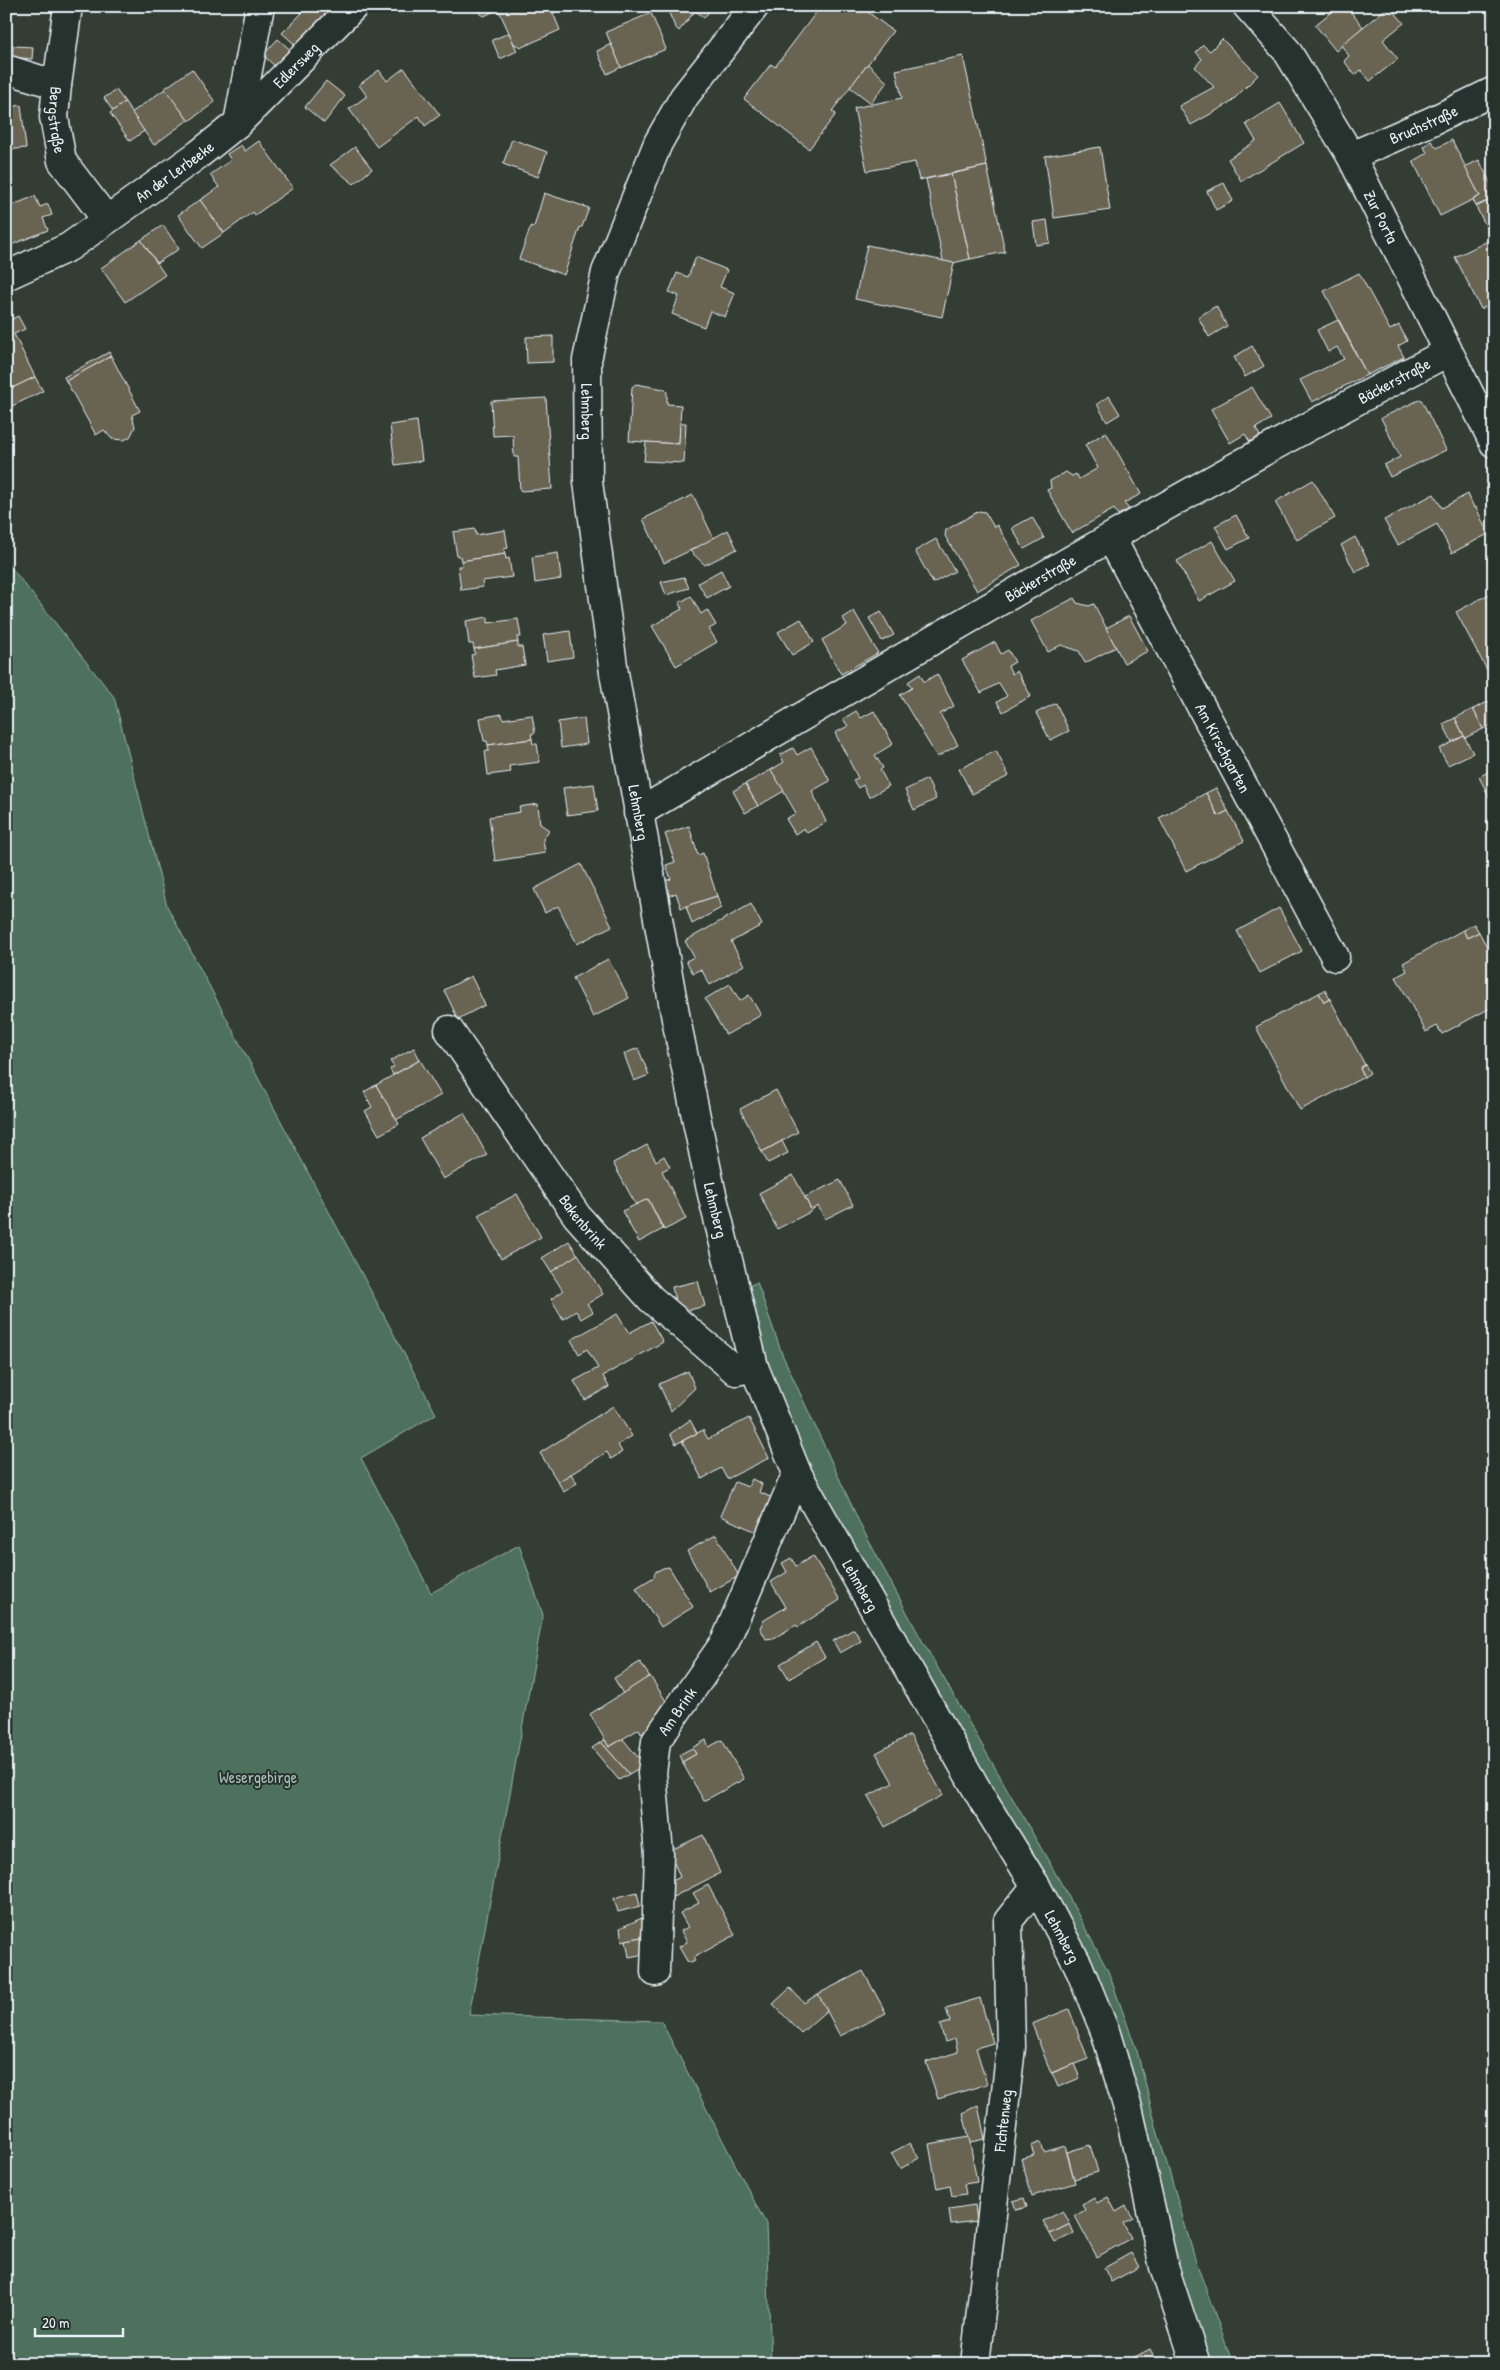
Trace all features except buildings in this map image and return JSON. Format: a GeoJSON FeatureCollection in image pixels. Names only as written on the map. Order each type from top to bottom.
{"type":"FeatureCollection","features":[{"type":"Feature","properties":{"kind":"street","name":"Bergstraße"},"geometry":{"type":"LineString","coordinates":[[68,6],[54,117],[62,161],[106,220]]}},
{"type":"Feature","properties":{"kind":"street"},"geometry":{"type":"LineString","coordinates":[[238,123],[260,6]]}},
{"type":"Feature","properties":{"kind":"street","name":"Edlersweg"},"geometry":{"type":"LineString","coordinates":[[238,123],[354,6]]}},
{"type":"Feature","properties":{"kind":"street","name":"Lehmberg"},"geometry":{"type":"LineString","coordinates":[[754,6],[684,97],[658,143],[606,272],[587,360],[588,482],[614,673],[638,813],[711,1190],[754,1366],[797,1472],[954,1752],[1036,1886],[1078,1965],[1106,2034],[1129,2112],[1164,2267],[1196,2364]]}},
{"type":"Feature","properties":{"kind":"street","name":"Zur Porta"},"geometry":{"type":"LineString","coordinates":[[1247,6],[1288,51],[1351,156],[1494,443]]}},
{"type":"Feature","properties":{"kind":"street"},"geometry":{"type":"LineString","coordinates":[[6,70],[57,85]]}},
{"type":"Feature","properties":{"kind":"street","name":"Bruchstraße"},"geometry":{"type":"LineString","coordinates":[[1351,156],[1432,121],[1494,91]]}},
{"type":"Feature","properties":{"kind":"street","name":"An der Lerbeeke"},"geometry":{"type":"LineString","coordinates":[[6,276],[69,247],[238,123]]}},
{"type":"Feature","properties":{"kind":"street","name":"Bäckerstraße"},"geometry":{"type":"LineString","coordinates":[[638,813],[1297,432],[1448,352]]}},
{"type":"Feature","properties":{"kind":"street","name":"Am Kirschgarten"},"geometry":{"type":"LineString","coordinates":[[1111,538],[1335,957]]}},
{"type":"Feature","properties":{"kind":"street","name":"Bakenbrink"},"geometry":{"type":"LineString","coordinates":[[449,1030],[576,1216],[626,1272],[652,1299],[736,1371],[754,1366]]}},
{"type":"Feature","properties":{"kind":"street","name":"Am Brink"},"geometry":{"type":"LineString","coordinates":[[655,1972],[659,1854],[652,1773],[656,1741],[725,1642],[797,1472]]}},
{"type":"Feature","properties":{"kind":"street","name":"Fichtenweg"},"geometry":{"type":"LineString","coordinates":[[975,2364],[1011,2047],[1008,1921],[1036,1886]]}},
{"type":"Feature","properties":{"kind":"green space","name":"Wesergebirge"},"geometry":{"type":"Polygon","coordinates":[[[6,561],[114,697],[167,906],[436,1414],[361,1458],[431,1593],[519,1545],[543,1615],[469,2015],[661,2021],[766,2224],[771,2364],[6,2364],[6,561]]]}},
{"type":"Feature","properties":{"kind":"green space"},"geometry":{"type":"Polygon","coordinates":[[[757,1282],[782,1354],[862,1528],[919,1635],[1065,1890],[1108,1971],[1137,2051],[1157,2130],[1195,2259],[1233,2364],[1194,2364],[1077,1982],[810,1504],[733,1294],[757,1282]]]}}]}
